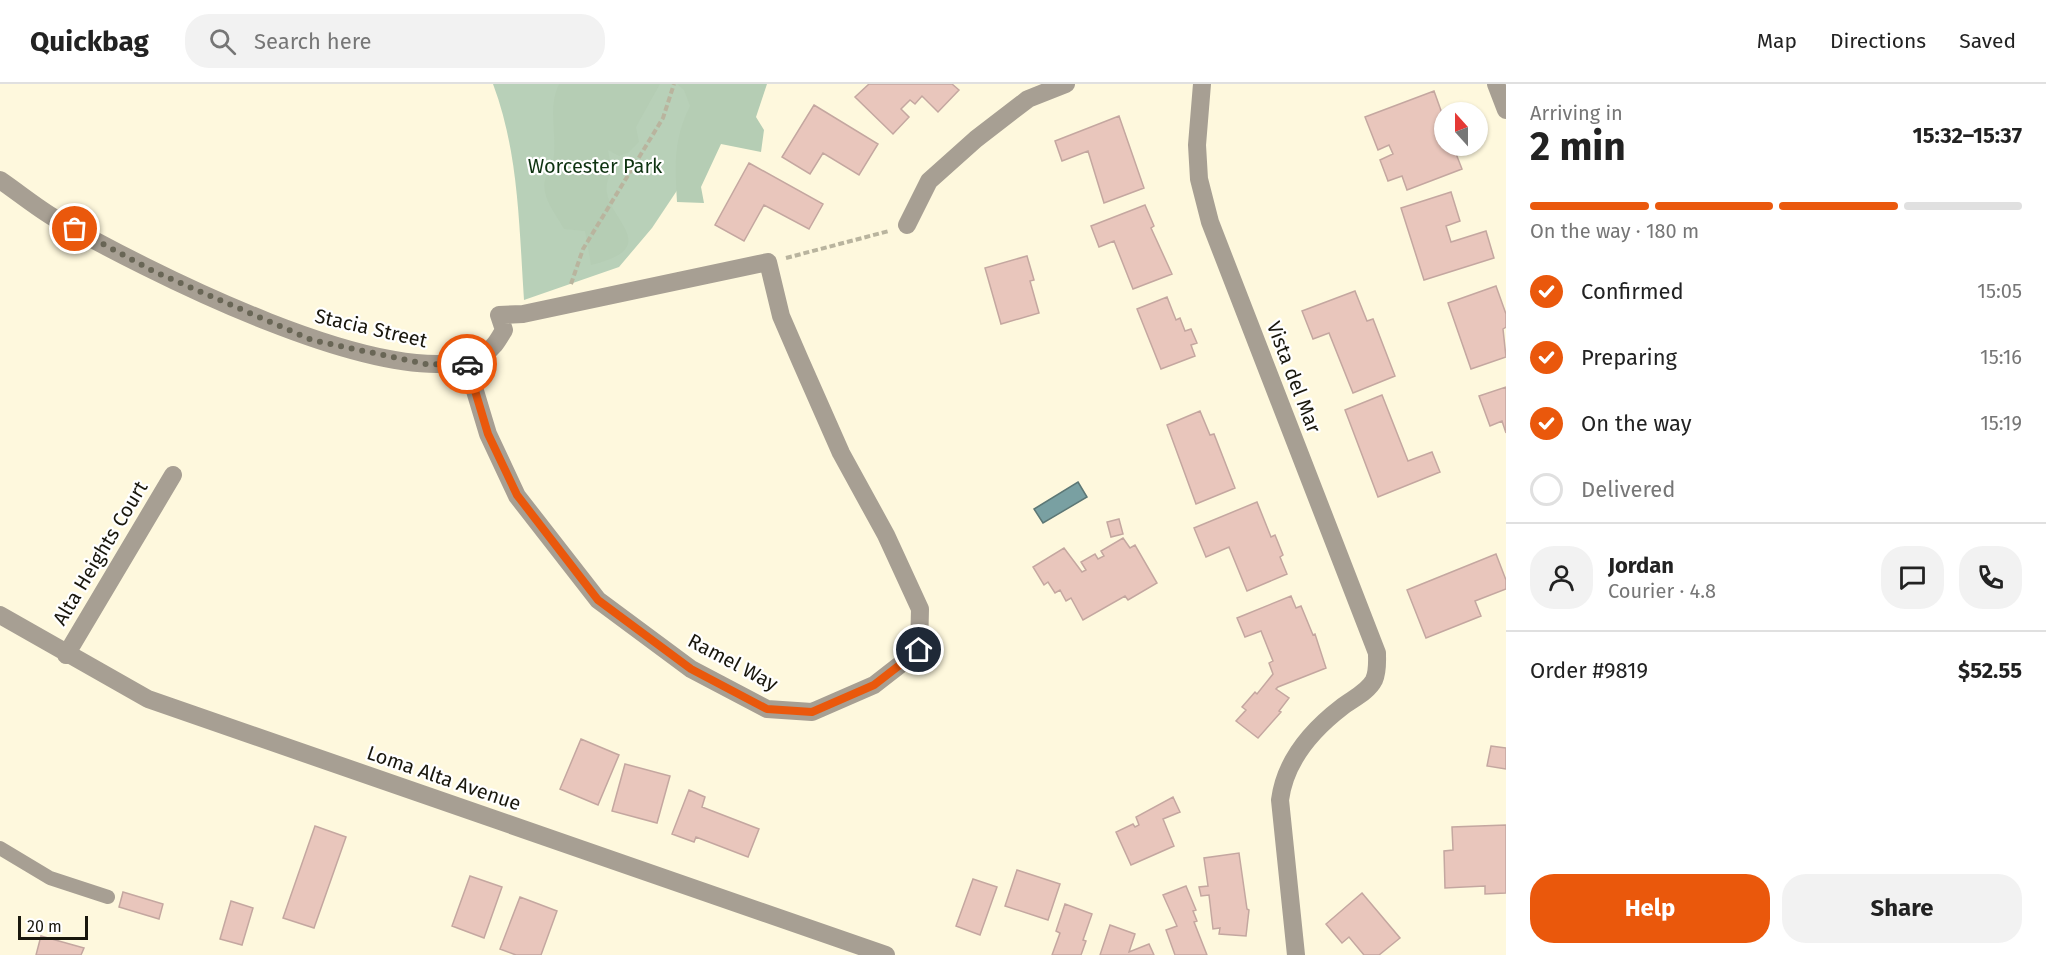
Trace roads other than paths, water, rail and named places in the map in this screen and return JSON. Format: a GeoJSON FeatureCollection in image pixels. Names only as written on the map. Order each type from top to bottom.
{"type":"FeatureCollection","features":[{"type":"Feature","properties":{"kind":"street"},"geometry":{"type":"LineString","coordinates":[[907,225],[929,181],[976,139],[1028,99],[1066,84]]}},
{"type":"Feature","properties":{"kind":"street"},"geometry":{"type":"LineString","coordinates":[[1496,84],[1506,110]]}},
{"type":"Feature","properties":{"kind":"street","name":"Vista del Mar"},"geometry":{"type":"LineString","coordinates":[[1198,85],[1199,179],[1210,222],[1377,653],[1378,666],[1374,680],[1366,690],[1315,730],[1297,755],[1282,783],[1280,800],[1296,955]]}},
{"type":"Feature","properties":{"kind":"street","name":"Stacia Street"},"geometry":{"type":"LineString","coordinates":[[0,180],[55,218],[155,272],[312,340],[430,365],[466,361],[496,345],[504,330],[499,315],[566,305],[768,262]]}},
{"type":"Feature","properties":{"kind":"street","name":"Ramel Way"},"geometry":{"type":"LineString","coordinates":[[466,361],[488,434],[517,495],[598,600],[691,669],[767,709],[812,712],[874,685],[919,650],[920,609],[886,535],[841,453],[795,349],[781,316],[768,262]]}},
{"type":"Feature","properties":{"kind":"street","name":"Alta Heights Court"},"geometry":{"type":"LineString","coordinates":[[66,655],[173,475]]}},
{"type":"Feature","properties":{"kind":"street","name":"Loma Alta Avenue"},"geometry":{"type":"LineString","coordinates":[[0,615],[66,655],[148,699],[886,955]]}},
{"type":"Feature","properties":{"kind":"lane"},"geometry":{"type":"LineString","coordinates":[[0,848],[50,878],[108,897]]}},
{"type":"Feature","properties":{"kind":"water"},"geometry":{"type":"Polygon","coordinates":[[[1078,482],[1087,497],[1043,523],[1034,509],[1078,482]]]}},
{"type":"Feature","properties":{"kind":"park label","name":"Worcester Park"},"geometry":{"type":"Point","coordinates":[595,166]}}]}
